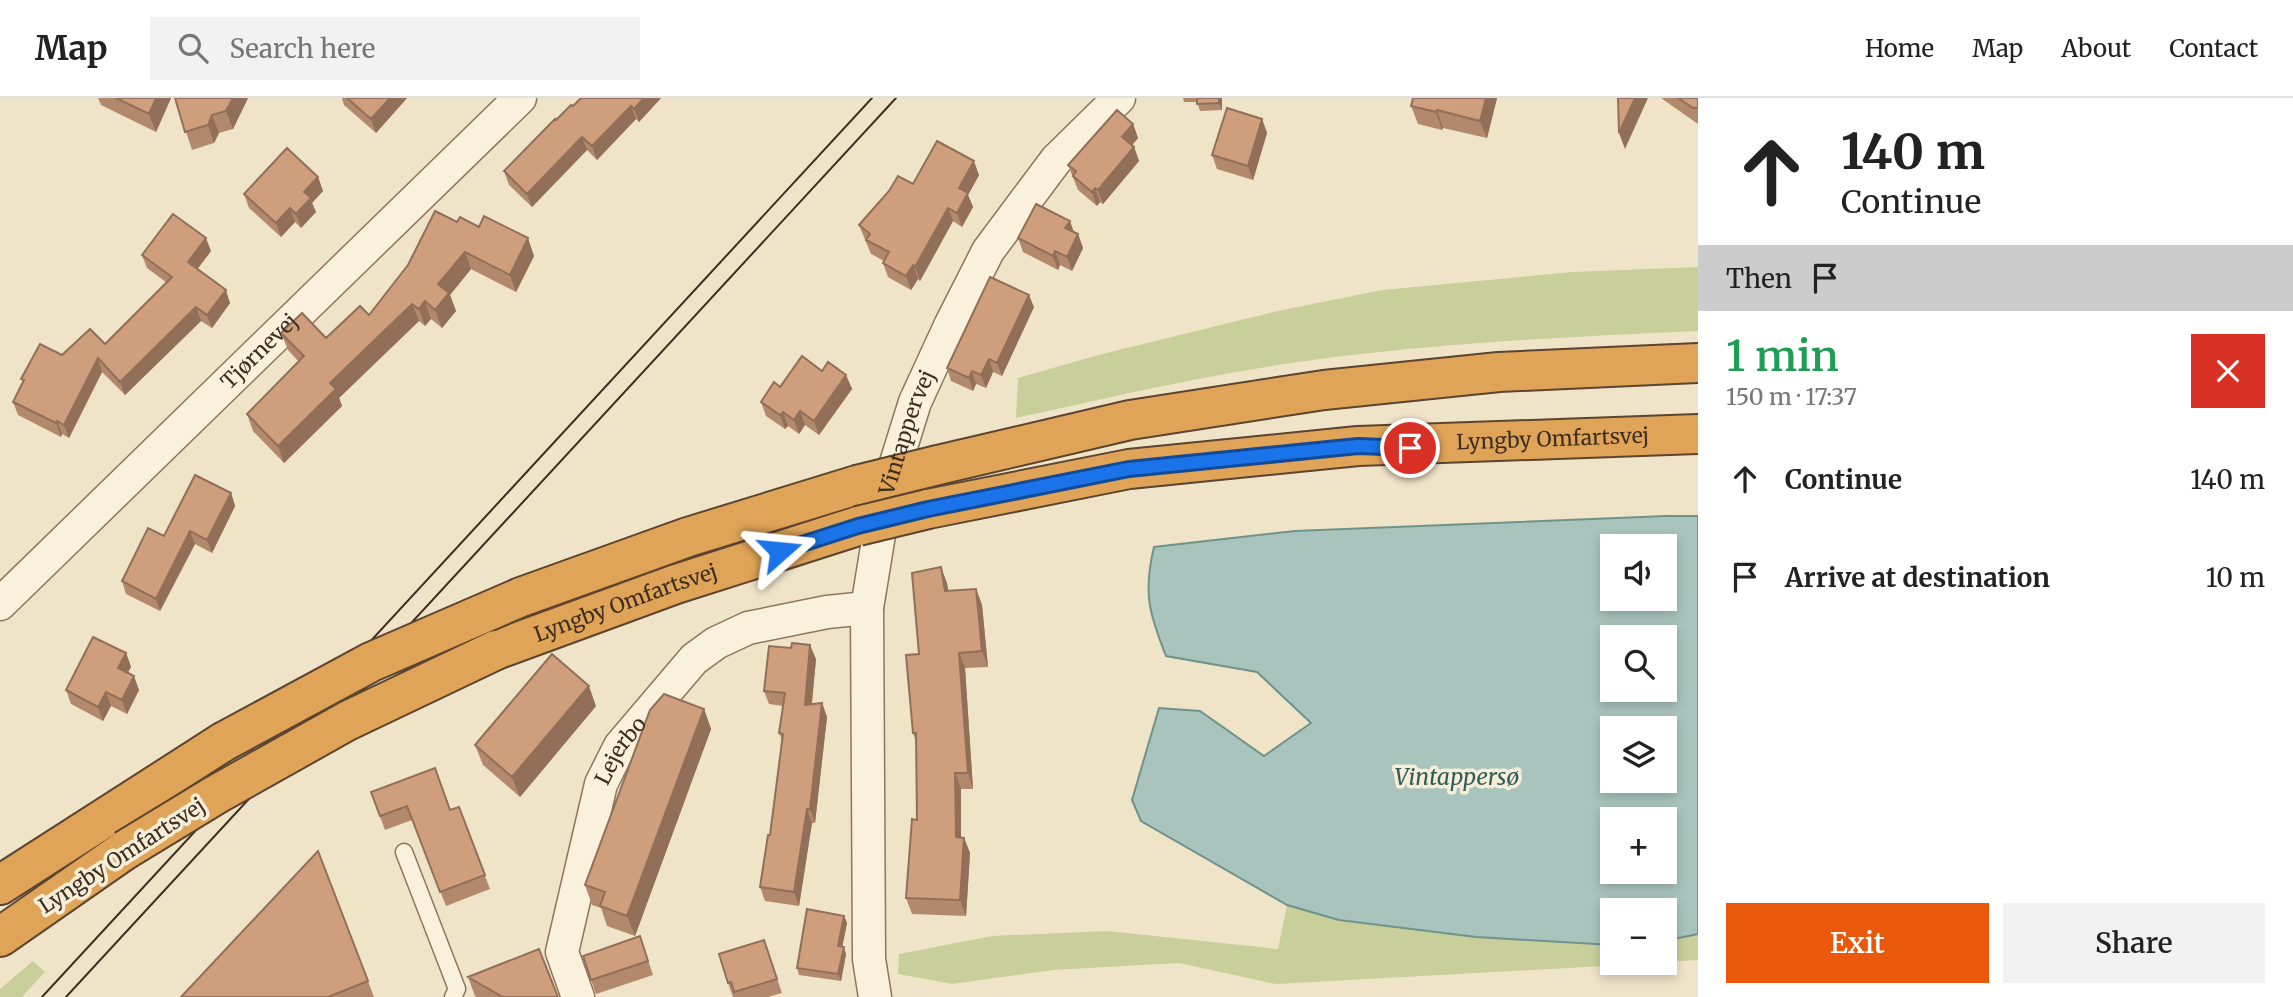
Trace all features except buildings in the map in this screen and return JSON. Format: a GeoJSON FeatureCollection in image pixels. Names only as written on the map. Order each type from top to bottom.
{"type":"FeatureCollection","features":[{"type":"Feature","properties":{"kind":"highway","name":"Lyngby Omfartsvej"},"geometry":{"type":"LineString","coordinates":[[0,885],[223,743],[371,663],[521,597],[688,537],[858,485],[1130,420],[1324,390],[1499,372],[1698,363]]}},
{"type":"Feature","properties":{"kind":"highway","name":"Lyngby Omfartsvej"},"geometry":{"type":"LineString","coordinates":[[0,937],[125,850],[346,721],[496,650],[676,584],[858,526],[928,509],[1129,469],[1358,446],[1698,434]]}},
{"type":"Feature","properties":{"kind":"highway"},"geometry":{"type":"LineString","coordinates":[[1358,446],[1698,459]]}},
{"type":"Feature","properties":{"kind":"street","name":"Tjørnevej"},"geometry":{"type":"LineString","coordinates":[[0,604],[520,98]]}},
{"type":"Feature","properties":{"kind":"street","name":"Vintappervej"},"geometry":{"type":"LineString","coordinates":[[875,997],[869,958],[867,608],[885,498],[915,402],[988,251],[1056,160],[1119,98]]}},
{"type":"Feature","properties":{"kind":"street","name":"Lejerbo"},"geometry":{"type":"LineString","coordinates":[[578,997],[562,952],[601,784],[620,746],[694,659],[716,643],[748,628],[827,612],[867,608]]}},
{"type":"Feature","properties":{"kind":"lane"},"geometry":{"type":"LineString","coordinates":[[404,852],[457,989],[453,997]]}},
{"type":"Feature","properties":{"kind":"green space"},"geometry":{"type":"Polygon","coordinates":[[[1698,267],[1698,331],[1493,342],[1325,358],[1192,380],[1016,418],[1018,378],[1102,354],[1278,311],[1382,290],[1573,272],[1698,267]]]}},
{"type":"Feature","properties":{"kind":"green space"},"geometry":{"type":"Polygon","coordinates":[[[1287,905],[1339,920],[1476,937],[1600,944],[1600,966],[1276,984],[1179,963],[1053,970],[952,984],[898,974],[899,954],[992,936],[1107,931],[1278,949],[1287,905]]]}},
{"type":"Feature","properties":{"kind":"green space"},"geometry":{"type":"Polygon","coordinates":[[[1698,934],[1698,960],[1677,961],[1677,938],[1698,934]]]}},
{"type":"Feature","properties":{"kind":"green space"},"geometry":{"type":"Polygon","coordinates":[[[33,961],[45,972],[22,997],[0,997],[0,989],[33,961]]]}},
{"type":"Feature","properties":{"kind":"water","name":"Vintappersø"},"geometry":{"type":"Polygon","coordinates":[[[1698,516],[1698,934],[1677,938],[1677,898],[1600,898],[1600,944],[1476,937],[1339,920],[1287,905],[1141,821],[1132,800],[1159,708],[1200,711],[1264,756],[1311,723],[1257,672],[1166,656],[1155,627],[1148,590],[1154,547],[1295,531],[1698,516]]]}},
{"type":"Feature","properties":{"kind":"tram line"},"geometry":{"type":"LineString","coordinates":[[42,997],[872,98]]}},
{"type":"Feature","properties":{"kind":"tram line"},"geometry":{"type":"LineString","coordinates":[[66,997],[896,98]]}},
{"type":"Feature","properties":{"kind":"route"},"geometry":{"type":"LineString","coordinates":[[780,551],[858,526],[928,509],[1129,469],[1358,446],[1410,448]]}}]}
